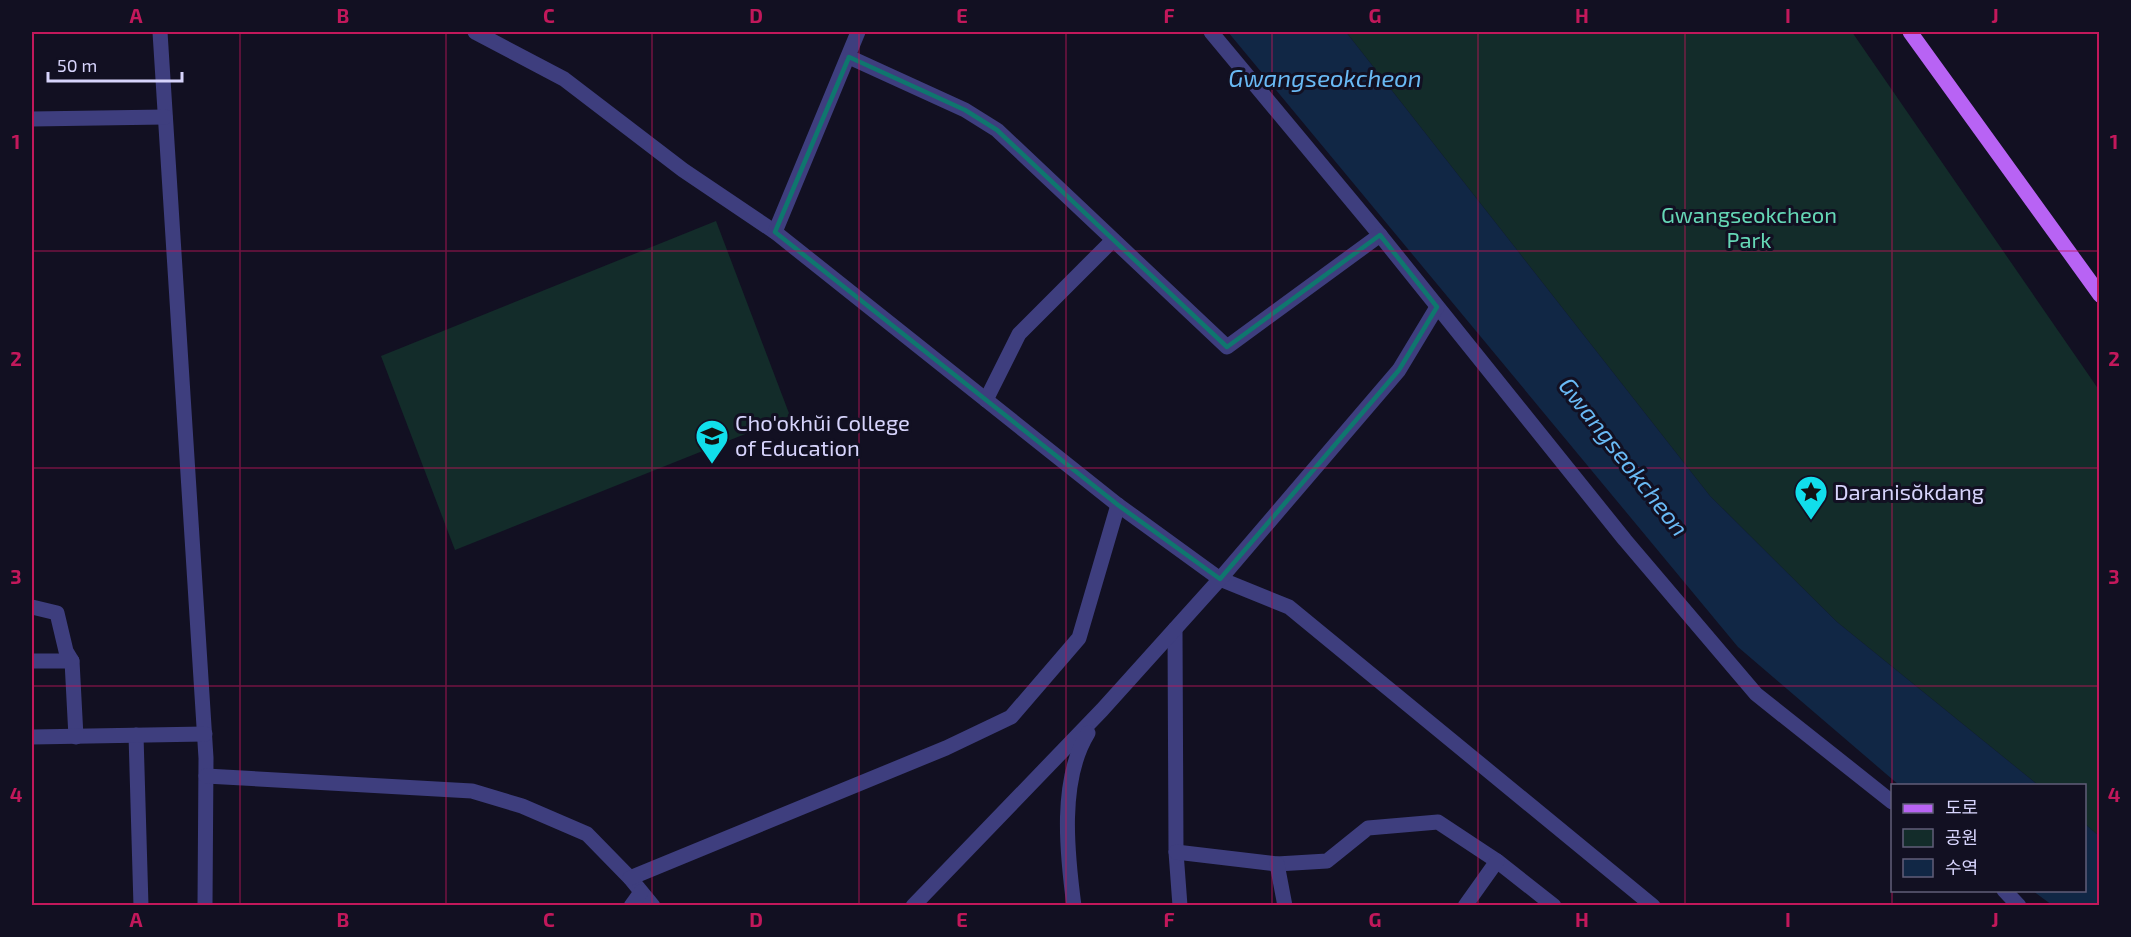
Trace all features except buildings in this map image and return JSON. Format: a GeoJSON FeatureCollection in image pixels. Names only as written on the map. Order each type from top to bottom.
{"type":"FeatureCollection","features":[{"type":"Feature","properties":{"kind":"main road"},"geometry":{"type":"LineString","coordinates":[[1910,32],[2100,295]]}},
{"type":"Feature","properties":{"kind":"street"},"geometry":{"type":"LineString","coordinates":[[160,32],[205,734],[205,906]]}},
{"type":"Feature","properties":{"kind":"street"},"geometry":{"type":"LineString","coordinates":[[475,32],[564,79],[683,170],[775,232],[1118,505],[1220,579],[1289,607],[1653,906]]}},
{"type":"Feature","properties":{"kind":"street"},"geometry":{"type":"LineString","coordinates":[[775,232],[858,32]]}},
{"type":"Feature","properties":{"kind":"street"},"geometry":{"type":"LineString","coordinates":[[1210,32],[1380,235],[1624,540],[1755,694],[1891,800]]}},
{"type":"Feature","properties":{"kind":"street"},"geometry":{"type":"LineString","coordinates":[[849,57],[965,110],[997,130],[1227,347],[1380,235]]}},
{"type":"Feature","properties":{"kind":"street"},"geometry":{"type":"LineString","coordinates":[[32,119],[165,117]]}},
{"type":"Feature","properties":{"kind":"street"},"geometry":{"type":"LineString","coordinates":[[986,400],[1019,334],[1113,240]]}},
{"type":"Feature","properties":{"kind":"street"},"geometry":{"type":"LineString","coordinates":[[913,906],[1102,710],[1220,579],[1399,370],[1437,307]]}},
{"type":"Feature","properties":{"kind":"street"},"geometry":{"type":"LineString","coordinates":[[630,878],[946,748],[1011,717],[1079,638],[1118,505]]}},
{"type":"Feature","properties":{"kind":"street"},"geometry":{"type":"LineString","coordinates":[[32,607],[57,613],[66,651],[72,661],[76,736]]}},
{"type":"Feature","properties":{"kind":"street"},"geometry":{"type":"LineString","coordinates":[[1175,629],[1176,852],[1180,906]]}},
{"type":"Feature","properties":{"kind":"street"},"geometry":{"type":"LineString","coordinates":[[32,661],[72,661]]}},
{"type":"Feature","properties":{"kind":"street"},"geometry":{"type":"LineString","coordinates":[[1074,906],[1066,851],[1069,796],[1079,748],[1102,710]]}},
{"type":"Feature","properties":{"kind":"street"},"geometry":{"type":"LineString","coordinates":[[32,737],[205,734]]}},
{"type":"Feature","properties":{"kind":"street"},"geometry":{"type":"LineString","coordinates":[[136,735],[141,906]]}},
{"type":"Feature","properties":{"kind":"street"},"geometry":{"type":"LineString","coordinates":[[206,777],[472,791],[522,806],[587,834],[630,878],[652,906]]}},
{"type":"Feature","properties":{"kind":"street"},"geometry":{"type":"LineString","coordinates":[[1176,852],[1277,864],[1327,861],[1368,828],[1438,822],[1497,861],[1545,903]]}},
{"type":"Feature","properties":{"kind":"street"},"geometry":{"type":"LineString","coordinates":[[1465,906],[1497,861]]}},
{"type":"Feature","properties":{"kind":"street"},"geometry":{"type":"LineString","coordinates":[[1277,864],[1285,906]]}},
{"type":"Feature","properties":{"kind":"street"},"geometry":{"type":"LineString","coordinates":[[631,906],[641,892]]}},
{"type":"Feature","properties":{"kind":"street"},"geometry":{"type":"LineString","coordinates":[[2005,892],[2019,906]]}},
{"type":"Feature","properties":{"kind":"highlighted area"},"geometry":{"type":"Polygon","coordinates":[[[849,57],[965,110],[997,130],[1227,347],[1380,235],[1437,307],[1399,370],[1220,579],[1118,505],[775,232],[849,57]]]}},
{"type":"Feature","properties":{"kind":"green space","name":"Gwangseokcheon Park"},"geometry":{"type":"Polygon","coordinates":[[[1346,32],[1852,32],[2099,390],[2099,836],[2086,825],[2086,784],[2037,784],[1837,622],[1710,496],[1346,32]]]}},
{"type":"Feature","properties":{"kind":"green space"},"geometry":{"type":"Polygon","coordinates":[[[716,221],[790,416],[455,550],[381,356],[716,221]]]}},
{"type":"Feature","properties":{"kind":"water","name":"Gwangseokcheon"},"geometry":{"type":"Polygon","coordinates":[[[1228,32],[1346,32],[1710,496],[1837,622],[2037,784],[1898,784],[1738,647],[1228,32]]]}},
{"type":"Feature","properties":{"kind":"water"},"geometry":{"type":"Polygon","coordinates":[[[2086,825],[2099,836],[2099,905],[2052,905],[2034,892],[2086,892],[2086,825]]]}},
{"type":"Feature","properties":{"kind":"place","name":"Cho'okhŭi College of Education"},"geometry":{"type":"Point","coordinates":[712,465]}},
{"type":"Feature","properties":{"kind":"place","name":"Daranisŏkdang"},"geometry":{"type":"Point","coordinates":[1811,521]}}]}
